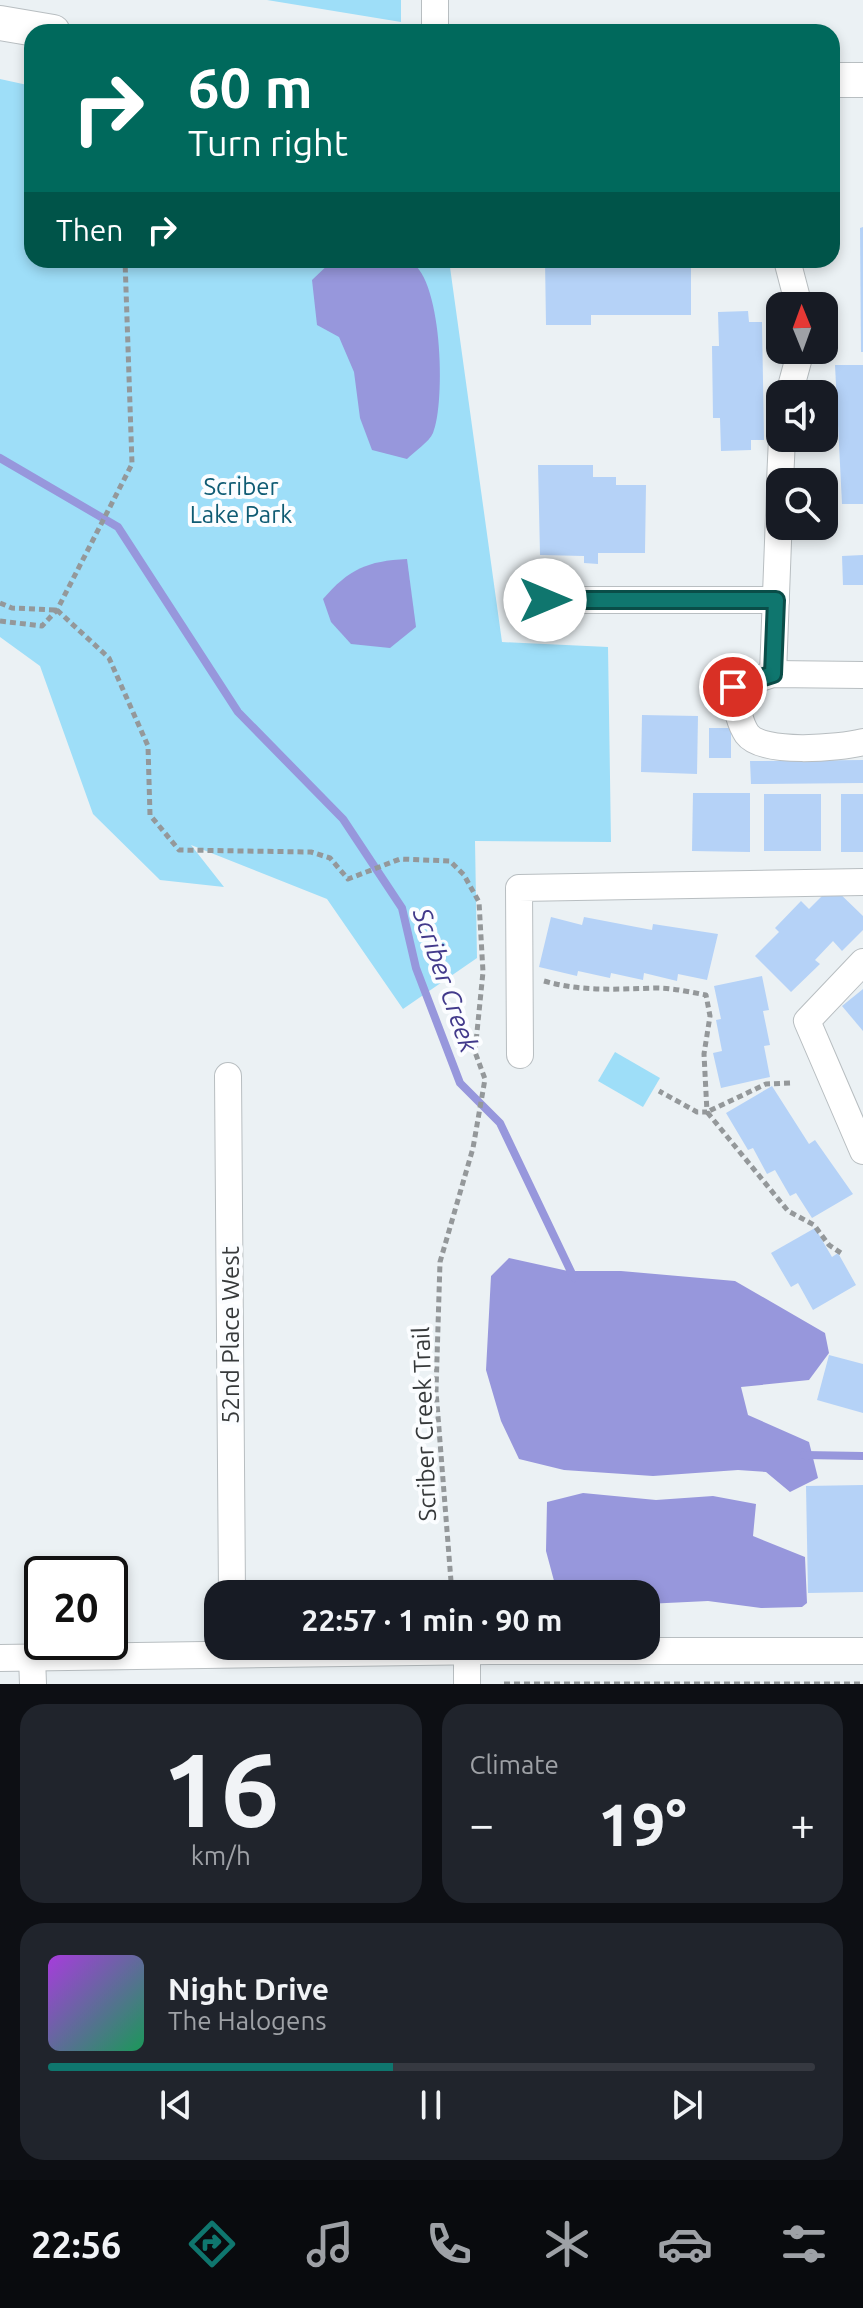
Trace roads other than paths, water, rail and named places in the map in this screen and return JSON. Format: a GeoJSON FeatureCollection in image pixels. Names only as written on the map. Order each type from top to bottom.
{"type":"FeatureCollection","features":[{"type":"Feature","properties":{"kind":"main road"},"geometry":{"type":"LineString","coordinates":[[0,23],[24,27]]}},
{"type":"Feature","properties":{"kind":"main road"},"geometry":{"type":"LineString","coordinates":[[840,80],[863,80]]}},
{"type":"Feature","properties":{"kind":"street"},"geometry":{"type":"LineString","coordinates":[[435,0],[435,24]]}},
{"type":"Feature","properties":{"kind":"street"},"geometry":{"type":"LineString","coordinates":[[789,268],[795,292]]}},
{"type":"Feature","properties":{"kind":"street"},"geometry":{"type":"LineString","coordinates":[[773,674],[778,540]]}},
{"type":"Feature","properties":{"kind":"street"},"geometry":{"type":"LineString","coordinates":[[545,600],[776,600]]}},
{"type":"Feature","properties":{"kind":"street"},"geometry":{"type":"LineString","coordinates":[[863,675],[773,674],[733,687],[740,721],[749,737],[761,743],[790,747],[846,746],[863,742]]}},
{"type":"Feature","properties":{"kind":"street"},"geometry":{"type":"LineString","coordinates":[[520,1055],[519,888],[863,882]]}},
{"type":"Feature","properties":{"kind":"street"},"geometry":{"type":"LineString","coordinates":[[863,962],[807,1021],[863,1151]]}},
{"type":"Feature","properties":{"kind":"street","name":"52nd Place West"},"geometry":{"type":"LineString","coordinates":[[228,1076],[232,1580]]}},
{"type":"Feature","properties":{"kind":"street"},"geometry":{"type":"LineString","coordinates":[[128,1654],[204,1651]]}},
{"type":"Feature","properties":{"kind":"street"},"geometry":{"type":"LineString","coordinates":[[660,1651],[863,1651]]}},
{"type":"Feature","properties":{"kind":"street"},"geometry":{"type":"LineString","coordinates":[[0,1658],[24,1657]]}},
{"type":"Feature","properties":{"kind":"street"},"geometry":{"type":"LineString","coordinates":[[32,1660],[33,1684]]}},
{"type":"Feature","properties":{"kind":"street"},"geometry":{"type":"LineString","coordinates":[[467,1660],[467,1684]]}},
{"type":"Feature","properties":{"kind":"waterway","name":"Scriber Creek"},"geometry":{"type":"LineString","coordinates":[[0,458],[118,527],[238,712],[343,819],[402,908],[416,968],[460,1083],[500,1123],[574,1278]]}},
{"type":"Feature","properties":{"kind":"waterway","name":"Scriber Creek"},"geometry":{"type":"LineString","coordinates":[[804,1455],[863,1456]]}},
{"type":"Feature","properties":{"kind":"park label","name":"Scriber Lake Park"},"geometry":{"type":"Point","coordinates":[241,500]}}]}
